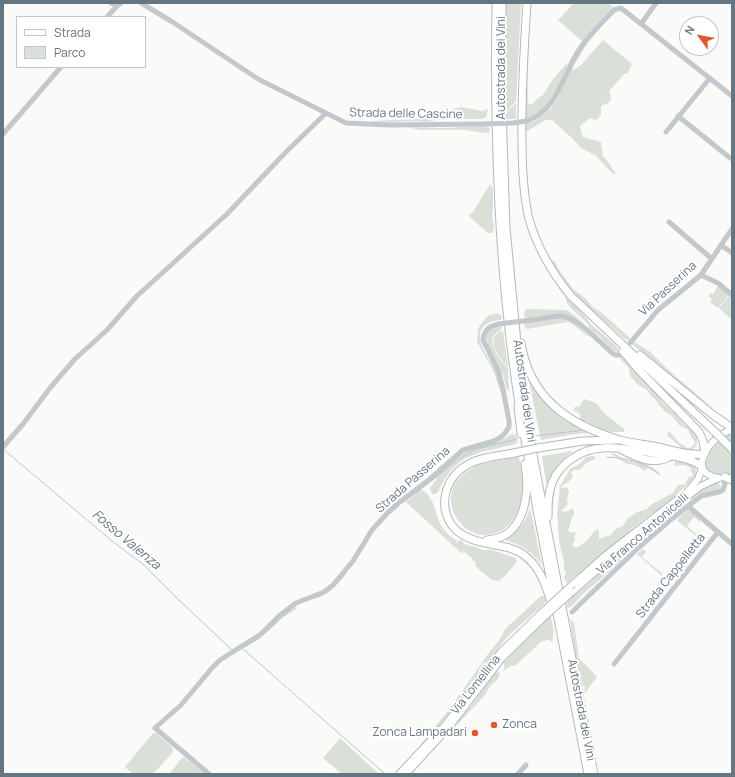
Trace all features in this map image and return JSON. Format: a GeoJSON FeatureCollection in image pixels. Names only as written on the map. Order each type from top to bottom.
{"type":"FeatureCollection","features":[{"type":"Feature","properties":{"kind":"highway","name":"Autostrada dei Vini"},"geometry":{"type":"LineString","coordinates":[[496,3],[495,83],[498,202],[505,287],[516,384],[537,510],[588,774]]}},
{"type":"Feature","properties":{"kind":"highway","name":"Autostrada dei Vini"},"geometry":{"type":"LineString","coordinates":[[502,3],[502,107],[506,228],[519,364],[555,576],[594,774]]}},
{"type":"Feature","properties":{"kind":"highway"},"geometry":{"type":"LineString","coordinates":[[527,3],[521,112],[523,180],[529,219],[545,257],[560,283],[571,296],[732,449]]}},
{"type":"Feature","properties":{"kind":"highway"},"geometry":{"type":"LineString","coordinates":[[506,228],[522,351],[528,369],[539,390],[550,403],[573,421],[597,432],[622,440],[684,453],[695,455],[705,453],[701,436],[637,368],[621,348],[620,343]]}},
{"type":"Feature","properties":{"kind":"highway"},"geometry":{"type":"LineString","coordinates":[[620,343],[624,343],[732,429]]}},
{"type":"Feature","properties":{"kind":"highway"},"geometry":{"type":"LineString","coordinates":[[474,540],[493,540],[506,534],[518,522],[526,502],[526,467],[521,439],[516,384]]}},
{"type":"Feature","properties":{"kind":"highway"},"geometry":{"type":"LineString","coordinates":[[684,453],[691,453],[697,449],[701,443],[701,436]]}},
{"type":"Feature","properties":{"kind":"highway"},"geometry":{"type":"LineString","coordinates":[[562,640],[544,581],[532,562],[515,550],[474,540],[457,531],[449,520],[444,508],[446,490],[454,475],[467,464],[490,457],[583,441],[622,440]]}},
{"type":"Feature","properties":{"kind":"highway"},"geometry":{"type":"LineString","coordinates":[[601,441],[630,449]]}},
{"type":"Feature","properties":{"kind":"highway"},"geometry":{"type":"LineString","coordinates":[[555,576],[555,565],[548,518],[549,493],[552,482],[560,470],[575,456],[588,450],[601,448],[630,449],[687,459],[702,467]]}},
{"type":"Feature","properties":{"kind":"highway"},"geometry":{"type":"LineString","coordinates":[[618,448],[635,456],[656,461],[671,456]]}},
{"type":"Feature","properties":{"kind":"main road"},"geometry":{"type":"LineString","coordinates":[[540,617],[573,584],[608,554],[688,491],[698,479],[705,453],[713,442],[721,435],[732,429]]}},
{"type":"Feature","properties":{"kind":"main road"},"geometry":{"type":"LineString","coordinates":[[702,467],[708,475],[726,478]]}},
{"type":"Feature","properties":{"kind":"main road"},"geometry":{"type":"LineString","coordinates":[[540,617],[572,592],[640,534],[701,486],[726,478]]}},
{"type":"Feature","properties":{"kind":"main road","name":"Via Lomellina"},"geometry":{"type":"LineString","coordinates":[[399,774],[446,724],[500,653],[540,617]]}},
{"type":"Feature","properties":{"kind":"main road","name":"Via Lomellina"},"geometry":{"type":"LineString","coordinates":[[406,774],[450,726],[502,658],[540,617]]}},
{"type":"Feature","properties":{"kind":"street"},"geometry":{"type":"LineString","coordinates":[[111,3],[119,4]]}},
{"type":"Feature","properties":{"kind":"street","name":"Strada delle Cascine"},"geometry":{"type":"LineString","coordinates":[[141,3],[171,21],[258,79],[346,123],[358,125],[483,124],[527,121],[540,115],[547,108],[558,92],[581,47],[614,10],[621,8],[641,24]]}},
{"type":"Feature","properties":{"kind":"street"},"geometry":{"type":"LineString","coordinates":[[656,3],[641,24],[732,96]]}},
{"type":"Feature","properties":{"kind":"street"},"geometry":{"type":"LineString","coordinates":[[108,16],[119,4]]}},
{"type":"Feature","properties":{"kind":"street"},"geometry":{"type":"LineString","coordinates":[[3,134],[60,68]]}},
{"type":"Feature","properties":{"kind":"street"},"geometry":{"type":"LineString","coordinates":[[666,132],[710,78]]}},
{"type":"Feature","properties":{"kind":"street"},"geometry":{"type":"LineString","coordinates":[[3,447],[75,359],[107,330],[137,296],[227,214],[284,154],[326,113]]}},
{"type":"Feature","properties":{"kind":"street"},"geometry":{"type":"LineString","coordinates":[[678,116],[730,158]]}},
{"type":"Feature","properties":{"kind":"street"},"geometry":{"type":"LineString","coordinates":[[669,222],[712,259]]}},
{"type":"Feature","properties":{"kind":"street","name":"Via Passerina"},"geometry":{"type":"LineString","coordinates":[[630,343],[658,310],[701,275],[732,229]]}},
{"type":"Feature","properties":{"kind":"street"},"geometry":{"type":"LineString","coordinates":[[722,244],[732,253]]}},
{"type":"Feature","properties":{"kind":"street"},"geometry":{"type":"LineString","coordinates":[[701,275],[718,283],[732,295]]}},
{"type":"Feature","properties":{"kind":"street","name":"Strada Passerina"},"geometry":{"type":"LineString","coordinates":[[209,774],[156,728],[182,705],[208,672],[220,660],[261,634],[278,617],[296,604],[324,592],[333,585],[353,560],[372,530],[392,508],[430,480],[463,450],[494,441],[501,437],[509,427],[503,389],[498,370],[482,340],[483,335],[490,326],[562,316],[568,317],[578,323],[612,353],[615,355],[620,355]]}},
{"type":"Feature","properties":{"kind":"street","name":"Via Franco Antonicelli"},"geometry":{"type":"LineString","coordinates":[[572,612],[637,549],[688,506],[701,496],[721,491],[725,486],[726,478]]}},
{"type":"Feature","properties":{"kind":"street","name":"Strada Cappelletta"},"geometry":{"type":"LineString","coordinates":[[614,664],[718,532],[688,506]]}},
{"type":"Feature","properties":{"kind":"street"},"geometry":{"type":"LineString","coordinates":[[718,532],[732,544]]}},
{"type":"Feature","properties":{"kind":"street"},"geometry":{"type":"LineString","coordinates":[[518,774],[526,765]]}},
{"type":"Feature","properties":{"kind":"green space"},"geometry":{"type":"Polygon","coordinates":[[[506,3],[521,3],[516,101],[507,111],[505,104],[506,3]]]}},
{"type":"Feature","properties":{"kind":"green space"},"geometry":{"type":"Polygon","coordinates":[[[574,3],[608,3],[613,7],[583,42],[558,20],[574,3]]]}},
{"type":"Feature","properties":{"kind":"green space"},"geometry":{"type":"Polygon","coordinates":[[[603,40],[632,64],[628,73],[624,74],[609,91],[611,100],[601,106],[601,114],[598,119],[595,120],[590,118],[580,127],[583,137],[601,142],[603,156],[616,174],[613,174],[596,156],[581,148],[552,120],[546,120],[527,131],[524,125],[535,121],[551,108],[557,99],[579,53],[586,44],[572,71],[581,65],[603,40]]]}},
{"type":"Feature","properties":{"kind":"green space"},"geometry":{"type":"Polygon","coordinates":[[[527,56],[529,105],[534,103],[543,95],[553,79],[568,62],[558,87],[546,105],[540,112],[525,119],[527,56]]]}},
{"type":"Feature","properties":{"kind":"green space"},"geometry":{"type":"Polygon","coordinates":[[[515,104],[516,119],[507,119],[507,112],[515,104]]]}},
{"type":"Feature","properties":{"kind":"green space"},"geometry":{"type":"Polygon","coordinates":[[[460,107],[484,111],[486,109],[488,110],[486,117],[482,119],[443,119],[424,122],[373,122],[422,119],[460,107]]]}},
{"type":"Feature","properties":{"kind":"green space"},"geometry":{"type":"Polygon","coordinates":[[[407,127],[444,128],[489,127],[490,132],[486,133],[465,130],[420,130],[407,127]]]}},
{"type":"Feature","properties":{"kind":"green space"},"geometry":{"type":"Polygon","coordinates":[[[490,184],[493,188],[492,216],[494,228],[492,233],[488,233],[469,215],[473,212],[490,184]]]}},
{"type":"Feature","properties":{"kind":"green space"},"geometry":{"type":"Polygon","coordinates":[[[552,260],[555,262],[573,289],[631,339],[628,340],[623,338],[584,304],[561,276],[551,261],[552,260]]]}},
{"type":"Feature","properties":{"kind":"green space"},"geometry":{"type":"Polygon","coordinates":[[[718,286],[729,295],[718,308],[710,302],[712,299],[708,296],[711,293],[713,294],[718,286]]]}},
{"type":"Feature","properties":{"kind":"green space"},"geometry":{"type":"Polygon","coordinates":[[[558,288],[561,288],[591,324],[615,345],[620,352],[618,353],[611,349],[590,329],[587,323],[567,303],[565,296],[558,288]]]}},
{"type":"Feature","properties":{"kind":"green space"},"geometry":{"type":"Polygon","coordinates":[[[729,296],[732,298],[732,320],[719,308],[729,296]]]}},
{"type":"Feature","properties":{"kind":"green space"},"geometry":{"type":"Polygon","coordinates":[[[526,309],[566,310],[585,325],[583,326],[565,314],[525,318],[524,314],[526,309]]]}},
{"type":"Feature","properties":{"kind":"green space"},"geometry":{"type":"Polygon","coordinates":[[[498,313],[501,315],[501,320],[496,320],[484,326],[480,338],[484,351],[498,374],[502,396],[493,370],[477,342],[478,329],[482,322],[489,315],[498,313]]]}},
{"type":"Feature","properties":{"kind":"green space"},"geometry":{"type":"Polygon","coordinates":[[[562,318],[570,320],[589,336],[571,323],[567,322],[527,329],[524,326],[525,322],[562,318]]]}},
{"type":"Feature","properties":{"kind":"green space"},"geometry":{"type":"Polygon","coordinates":[[[496,327],[502,328],[493,338],[494,349],[504,364],[508,367],[509,391],[507,390],[500,368],[486,342],[487,332],[496,327]]]}},
{"type":"Feature","properties":{"kind":"green space"},"geometry":{"type":"Polygon","coordinates":[[[503,331],[508,366],[499,356],[494,343],[495,336],[503,331]]]}},
{"type":"Feature","properties":{"kind":"green space"},"geometry":{"type":"Polygon","coordinates":[[[634,342],[649,351],[713,409],[709,408],[672,376],[643,354],[632,344],[634,342]]]}},
{"type":"Feature","properties":{"kind":"green space"},"geometry":{"type":"Polygon","coordinates":[[[624,355],[655,391],[663,403],[685,425],[694,431],[697,437],[697,445],[691,451],[683,449],[667,435],[669,431],[687,448],[692,447],[695,443],[687,429],[679,425],[672,416],[664,411],[647,390],[637,384],[630,376],[629,368],[620,359],[621,356],[624,355]]]}},
{"type":"Feature","properties":{"kind":"green space"},"geometry":{"type":"Polygon","coordinates":[[[528,376],[540,396],[553,410],[561,417],[589,433],[541,440],[528,376]]]}},
{"type":"Feature","properties":{"kind":"green space"},"geometry":{"type":"Polygon","coordinates":[[[584,399],[596,403],[604,413],[624,429],[624,432],[610,432],[593,426],[588,422],[581,421],[580,414],[573,410],[575,407],[580,406],[584,399]]]}},
{"type":"Feature","properties":{"kind":"green space"},"geometry":{"type":"Polygon","coordinates":[[[732,432],[732,474],[713,474],[708,471],[706,467],[708,457],[721,439],[732,432]]]}},
{"type":"Feature","properties":{"kind":"green space"},"geometry":{"type":"Polygon","coordinates":[[[512,434],[516,435],[518,441],[515,444],[479,453],[460,462],[452,469],[438,492],[432,494],[430,488],[440,474],[465,452],[499,441],[512,434]]]}},
{"type":"Feature","properties":{"kind":"green space"},"geometry":{"type":"Polygon","coordinates":[[[573,451],[558,468],[547,489],[542,456],[573,451]]]}},
{"type":"Feature","properties":{"kind":"green space"},"geometry":{"type":"Polygon","coordinates":[[[612,453],[626,460],[650,466],[660,475],[648,468],[645,471],[635,465],[627,464],[611,454],[612,453]]]}},
{"type":"Feature","properties":{"kind":"green space"},"geometry":{"type":"Polygon","coordinates":[[[594,456],[596,459],[586,463],[580,470],[574,470],[571,473],[573,476],[572,478],[561,487],[567,487],[569,492],[567,499],[568,504],[561,511],[565,512],[573,508],[574,514],[568,531],[571,533],[576,533],[574,537],[575,540],[572,545],[575,548],[585,543],[597,529],[599,531],[599,539],[611,535],[616,529],[623,526],[628,518],[637,512],[647,509],[652,504],[673,493],[678,485],[685,484],[689,477],[693,476],[690,467],[684,465],[674,466],[675,462],[686,462],[694,466],[696,470],[696,477],[657,511],[652,513],[630,530],[580,574],[567,583],[564,578],[566,573],[559,541],[557,515],[560,486],[570,469],[581,463],[586,457],[594,456]]]}},
{"type":"Feature","properties":{"kind":"green space"},"geometry":{"type":"Polygon","coordinates":[[[519,457],[523,487],[520,504],[513,520],[505,528],[491,534],[478,534],[466,529],[457,519],[452,507],[451,494],[457,481],[469,470],[480,465],[493,461],[519,457]]]}},
{"type":"Feature","properties":{"kind":"green space"},"geometry":{"type":"Polygon","coordinates":[[[714,482],[718,482],[721,487],[719,490],[702,493],[696,496],[635,549],[629,551],[620,562],[583,594],[573,605],[569,608],[567,607],[567,602],[570,598],[588,584],[628,546],[702,489],[714,482]]]}},
{"type":"Feature","properties":{"kind":"green space"},"geometry":{"type":"Polygon","coordinates":[[[421,489],[430,497],[438,520],[448,534],[457,541],[456,543],[460,540],[466,545],[477,547],[482,550],[492,550],[516,558],[517,561],[504,577],[499,581],[492,580],[476,567],[475,561],[473,561],[472,558],[462,550],[463,553],[461,553],[406,502],[421,489]]]}},
{"type":"Feature","properties":{"kind":"green space"},"geometry":{"type":"Polygon","coordinates":[[[530,508],[542,565],[526,549],[505,540],[514,534],[521,526],[530,508]]]}},
{"type":"Feature","properties":{"kind":"green space"},"geometry":{"type":"Polygon","coordinates":[[[690,508],[701,519],[700,522],[694,517],[687,526],[699,536],[698,538],[677,520],[690,508]]]}},
{"type":"Feature","properties":{"kind":"green space"},"geometry":{"type":"Polygon","coordinates":[[[643,549],[646,552],[642,557],[663,574],[662,576],[637,554],[643,549]]]}},
{"type":"Feature","properties":{"kind":"green space"},"geometry":{"type":"Polygon","coordinates":[[[541,596],[546,596],[547,601],[507,637],[437,729],[419,748],[451,707],[500,639],[505,629],[541,596]]]}},
{"type":"Feature","properties":{"kind":"green space"},"geometry":{"type":"Polygon","coordinates":[[[550,615],[553,628],[552,642],[549,640],[542,641],[515,666],[513,665],[504,670],[504,662],[523,640],[550,615]]]}},
{"type":"Feature","properties":{"kind":"green space"},"geometry":{"type":"Polygon","coordinates":[[[570,619],[574,623],[579,659],[597,677],[584,694],[585,687],[583,686],[575,654],[570,619]]]}},
{"type":"Feature","properties":{"kind":"green space"},"geometry":{"type":"Polygon","coordinates":[[[498,671],[500,674],[498,679],[491,685],[485,695],[458,724],[455,725],[476,700],[491,677],[498,671]]]}},
{"type":"Feature","properties":{"kind":"green space"},"geometry":{"type":"Polygon","coordinates":[[[153,733],[156,733],[172,747],[173,752],[153,774],[133,774],[125,767],[153,733]]]}},
{"type":"Feature","properties":{"kind":"green space"},"geometry":{"type":"Polygon","coordinates":[[[340,738],[379,774],[342,774],[323,758],[340,738]]]}},
{"type":"Feature","properties":{"kind":"green space"},"geometry":{"type":"Polygon","coordinates":[[[184,757],[205,774],[169,774],[184,757]]]}},
{"type":"Feature","properties":{"kind":"waterway","name":"Fosso Valenza"},"geometry":{"type":"LineString","coordinates":[[535,436],[584,430]]}},
{"type":"Feature","properties":{"kind":"waterway","name":"Fosso Valenza"},"geometry":{"type":"LineString","coordinates":[[405,501],[458,459],[477,449],[517,439]]}},
{"type":"Feature","properties":{"kind":"waterway","name":"Fosso Valenza"},"geometry":{"type":"LineString","coordinates":[[3,449],[112,541],[144,565],[232,650]]}},
{"type":"Feature","properties":{"kind":"waterway"},"geometry":{"type":"LineString","coordinates":[[607,457],[621,458],[642,464],[660,475]]}},
{"type":"Feature","properties":{"kind":"waterway","name":"Fosso Valenza"},"geometry":{"type":"LineString","coordinates":[[391,513],[399,506]]}},
{"type":"Feature","properties":{"kind":"waterway","name":"Fosso Valenza"},"geometry":{"type":"LineString","coordinates":[[315,598],[332,588],[346,573]]}},
{"type":"Feature","properties":{"kind":"waterway","name":"Fosso Valenza"},"geometry":{"type":"LineString","coordinates":[[263,635],[284,616],[296,608]]}},
{"type":"Feature","properties":{"kind":"waterway","name":"Fosso Valenza"},"geometry":{"type":"LineString","coordinates":[[245,647],[261,637]]}},
{"type":"Feature","properties":{"kind":"waterway"},"geometry":{"type":"LineString","coordinates":[[243,649],[385,774]]}},
{"type":"Feature","properties":{"kind":"place","name":"Zonca"},"geometry":{"type":"Point","coordinates":[494,725]}},
{"type":"Feature","properties":{"kind":"place","name":"Zonca Lampadari"},"geometry":{"type":"Point","coordinates":[475,733]}}]}
